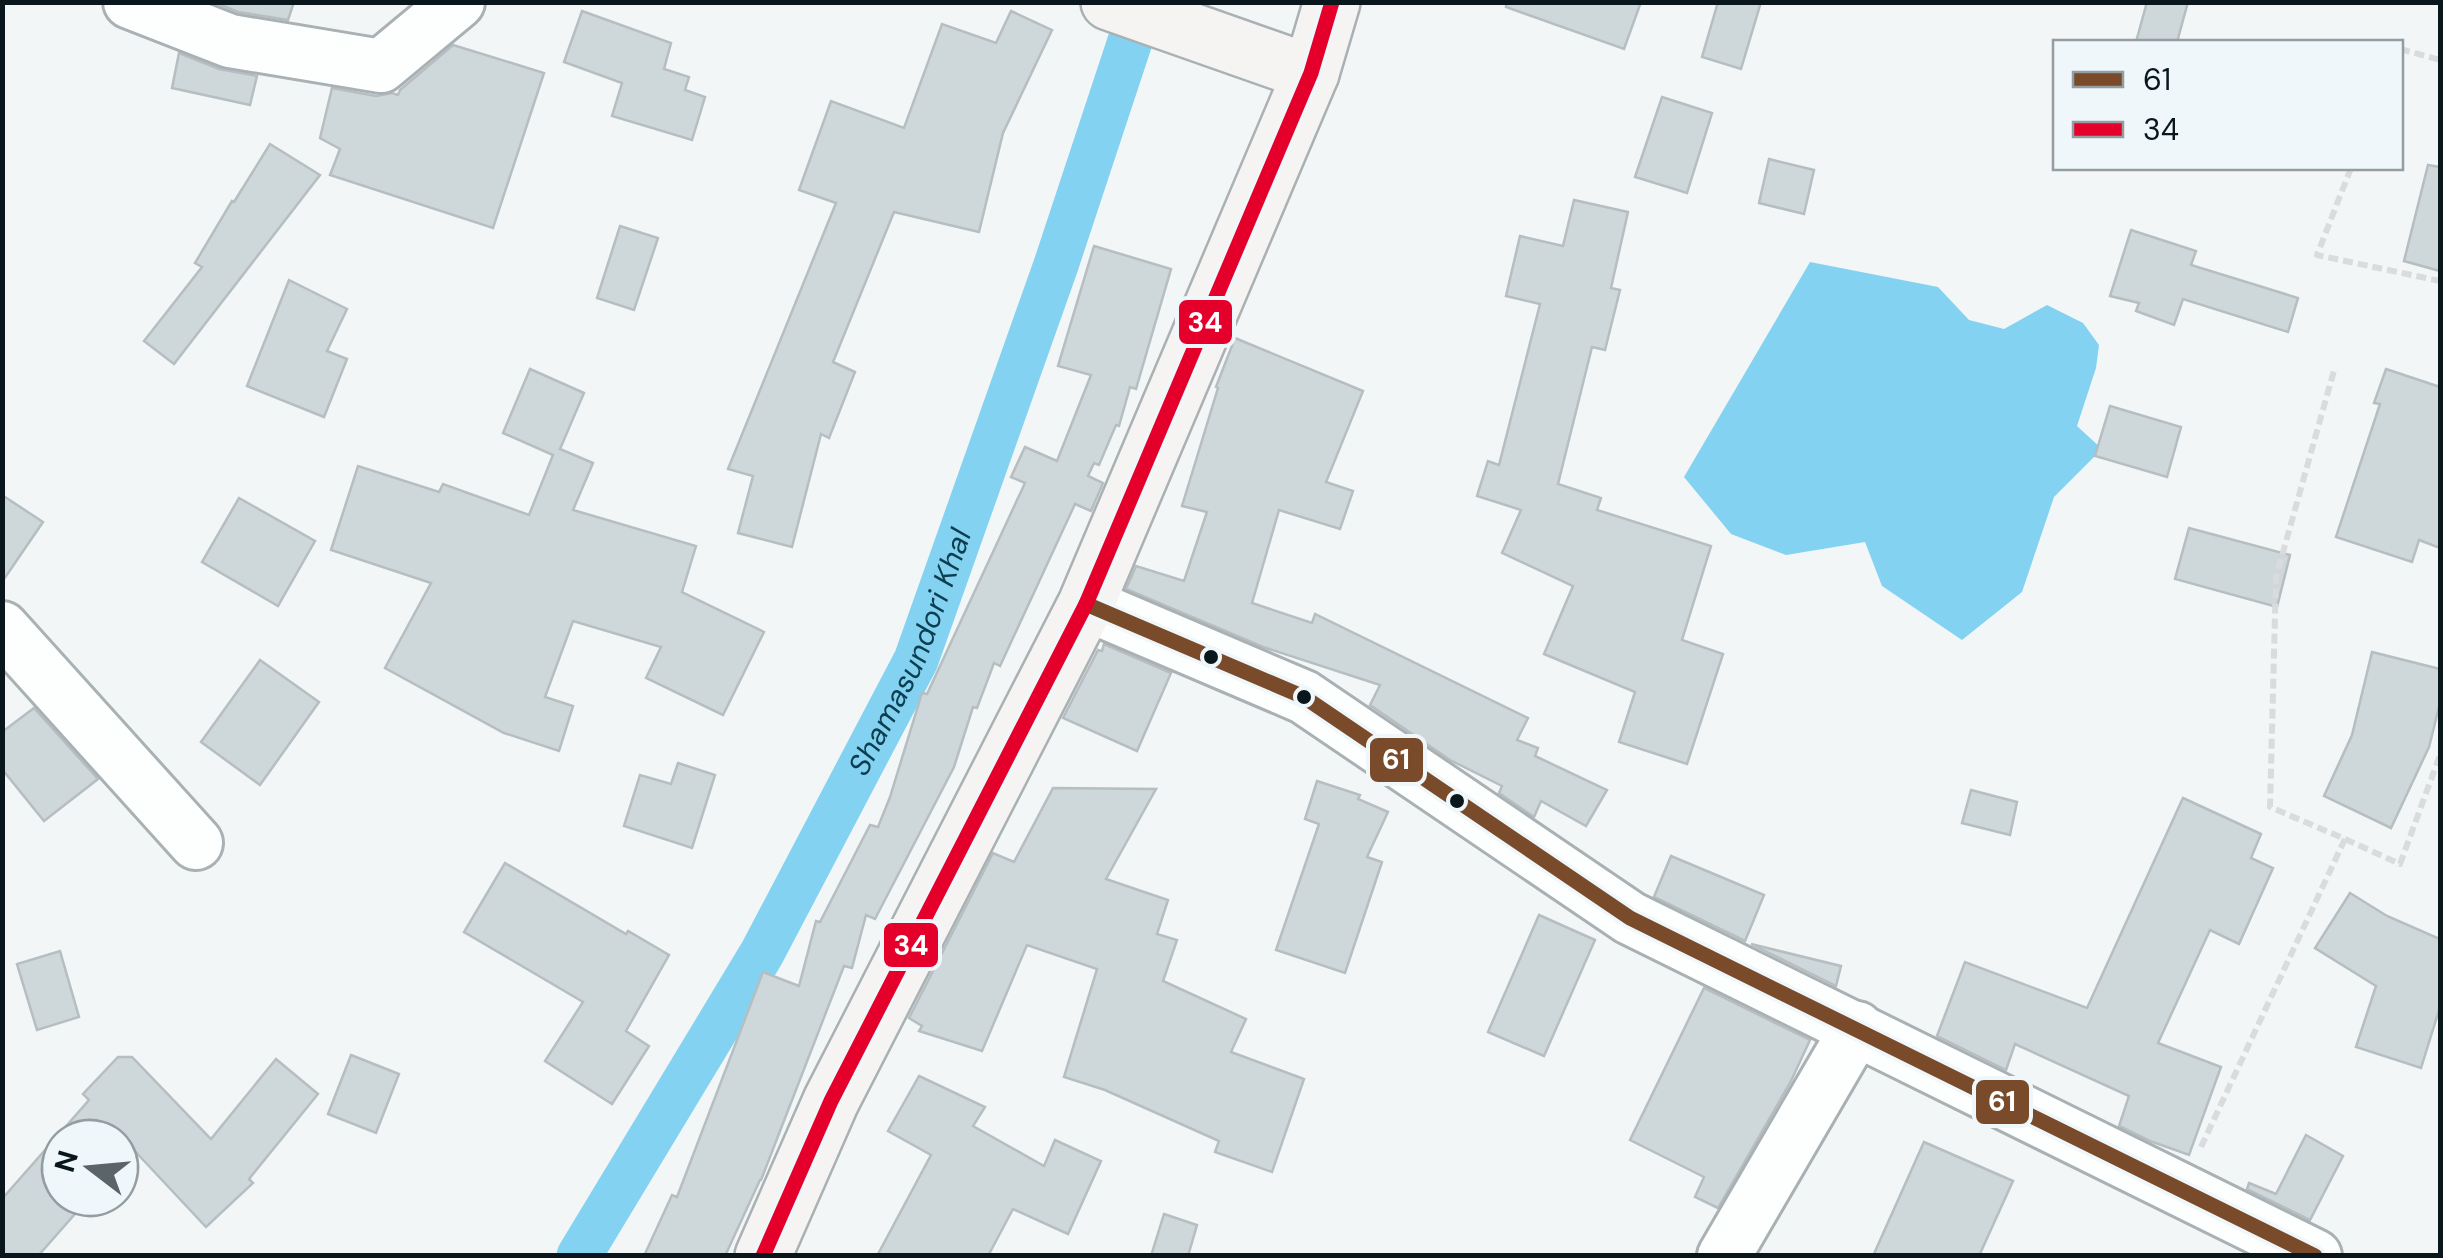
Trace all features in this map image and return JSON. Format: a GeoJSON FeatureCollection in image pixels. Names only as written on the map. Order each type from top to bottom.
{"type":"FeatureCollection","features":[{"type":"Feature","properties":{"kind":"street"},"geometry":{"type":"LineString","coordinates":[[130,2],[230,41],[381,66],[458,2]]}},
{"type":"Feature","properties":{"kind":"street"},"geometry":{"type":"LineString","coordinates":[[763,1256],[831,1101],[1086,604],[1311,74],[1332,2]]}},
{"type":"Feature","properties":{"kind":"street"},"geometry":{"type":"LineString","coordinates":[[1130,10],[1311,74]]}},
{"type":"Feature","properties":{"kind":"street"},"geometry":{"type":"LineString","coordinates":[[1086,604],[1304,698],[1630,918],[2315,1256]]}},
{"type":"Feature","properties":{"kind":"street"},"geometry":{"type":"LineString","coordinates":[[2,628],[196,843]]}},
{"type":"Feature","properties":{"kind":"street"},"geometry":{"type":"LineString","coordinates":[[1724,1256],[1857,1028]]}},
{"type":"Feature","properties":{"kind":"path"},"geometry":{"type":"LineString","coordinates":[[2403,50],[2440,60]]}},
{"type":"Feature","properties":{"kind":"path"},"geometry":{"type":"LineString","coordinates":[[2349,170],[2317,255],[2440,280]]}},
{"type":"Feature","properties":{"kind":"path"},"geometry":{"type":"LineString","coordinates":[[2334,367],[2276,577],[2270,807],[2400,864],[2440,756]]}},
{"type":"Feature","properties":{"kind":"path"},"geometry":{"type":"LineString","coordinates":[[2181,1189],[2345,839]]}},
{"type":"Feature","properties":{"kind":"water"},"geometry":{"type":"Polygon","coordinates":[[[1810,262],[1938,287],[1969,320],[2004,329],[2047,305],[2083,323],[2099,345],[2096,368],[2077,426],[2102,449],[2054,497],[2022,592],[1962,640],[1882,586],[1865,542],[1786,555],[1731,534],[1684,477],[1810,262]]]}},
{"type":"Feature","properties":{"kind":"building"},"geometry":{"type":"Polygon","coordinates":[[[214,2],[294,2],[288,20],[238,12],[214,2]]]}},
{"type":"Feature","properties":{"kind":"building"},"geometry":{"type":"Polygon","coordinates":[[[1507,2],[1641,2],[1624,49],[1506,7],[1507,2]]]}},
{"type":"Feature","properties":{"kind":"building"},"geometry":{"type":"Polygon","coordinates":[[[1718,2],[1761,2],[1741,69],[1702,57],[1718,2]]]}},
{"type":"Feature","properties":{"kind":"building"},"geometry":{"type":"Polygon","coordinates":[[[2147,2],[2188,2],[2178,40],[2137,40],[2147,2]]]}},
{"type":"Feature","properties":{"kind":"building"},"geometry":{"type":"Polygon","coordinates":[[[582,11],[671,43],[664,69],[689,77],[685,90],[705,97],[692,140],[612,116],[622,83],[564,62],[582,11]]]}},
{"type":"Feature","properties":{"kind":"building"},"geometry":{"type":"Polygon","coordinates":[[[1011,11],[1052,30],[1003,133],[979,232],[894,212],[833,362],[855,372],[829,438],[821,434],[792,547],[738,533],[753,476],[728,469],[836,203],[799,190],[831,101],[904,128],[942,24],[996,43],[1011,11]]]}},
{"type":"Feature","properties":{"kind":"building"},"geometry":{"type":"Polygon","coordinates":[[[453,45],[544,73],[493,228],[330,175],[340,149],[320,138],[332,88],[376,96],[398,95],[453,45]]]}},
{"type":"Feature","properties":{"kind":"building"},"geometry":{"type":"Polygon","coordinates":[[[179,53],[219,69],[257,76],[250,105],[172,88],[179,53]]]}},
{"type":"Feature","properties":{"kind":"building"},"geometry":{"type":"Polygon","coordinates":[[[1662,97],[1712,113],[1687,193],[1635,177],[1662,97]]]}},
{"type":"Feature","properties":{"kind":"building"},"geometry":{"type":"Polygon","coordinates":[[[270,144],[320,175],[174,364],[144,341],[202,267],[195,263],[270,144]]]}},
{"type":"Feature","properties":{"kind":"building"},"geometry":{"type":"Polygon","coordinates":[[[1769,159],[1814,170],[1804,214],[1759,203],[1769,159]]]}},
{"type":"Feature","properties":{"kind":"building"},"geometry":{"type":"Polygon","coordinates":[[[2428,165],[2440,167],[2440,271],[2404,261],[2428,165]]]}},
{"type":"Feature","properties":{"kind":"building"},"geometry":{"type":"Polygon","coordinates":[[[1574,200],[1628,212],[1611,288],[1620,290],[1605,350],[1592,347],[1558,484],[1601,498],[1597,510],[1711,546],[1682,640],[1723,654],[1687,764],[1619,742],[1635,692],[1544,654],[1573,586],[1502,553],[1521,510],[1477,496],[1488,461],[1499,465],[1540,304],[1506,296],[1520,236],[1563,246],[1574,200]]]}},
{"type":"Feature","properties":{"kind":"building"},"geometry":{"type":"Polygon","coordinates":[[[620,226],[658,238],[634,310],[597,298],[620,226]]]}},
{"type":"Feature","properties":{"kind":"building"},"geometry":{"type":"Polygon","coordinates":[[[2131,230],[2196,251],[2191,265],[2298,298],[2288,332],[2183,299],[2174,325],[2136,311],[2139,303],[2110,296],[2131,230]]]}},
{"type":"Feature","properties":{"kind":"building"},"geometry":{"type":"Polygon","coordinates":[[[1094,246],[1171,269],[1136,389],[1130,387],[1119,426],[1116,425],[1099,465],[1094,463],[1088,476],[1103,483],[1091,511],[1075,504],[1000,666],[994,663],[977,708],[973,707],[954,767],[875,919],[866,915],[852,968],[844,966],[761,1180],[725,1256],[644,1256],[672,1195],[677,1197],[763,972],[799,986],[816,921],[820,922],[870,825],[878,827],[922,693],[927,694],[1025,483],[1011,477],[1025,447],[1057,461],[1091,375],[1058,366],[1094,246]]]}},
{"type":"Feature","properties":{"kind":"building"},"geometry":{"type":"Polygon","coordinates":[[[289,280],[347,309],[327,351],[347,359],[324,417],[247,386],[289,280]]]}},
{"type":"Feature","properties":{"kind":"building"},"geometry":{"type":"Polygon","coordinates":[[[1235,338],[1363,391],[1326,482],[1353,491],[1340,529],[1279,510],[1252,603],[1312,623],[1315,614],[1528,718],[1517,740],[1538,748],[1535,756],[1607,790],[1586,826],[1541,801],[1534,817],[1499,793],[1502,786],[1450,760],[1370,705],[1380,685],[1263,647],[1126,589],[1136,566],[1184,581],[1207,512],[1182,506],[1216,387],[1235,338]]]}},
{"type":"Feature","properties":{"kind":"building"},"geometry":{"type":"Polygon","coordinates":[[[530,369],[584,393],[560,449],[593,463],[573,510],[696,546],[682,592],[764,632],[723,715],[646,678],[661,647],[573,621],[545,697],[573,706],[559,751],[504,733],[385,668],[431,583],[331,550],[358,466],[439,492],[443,484],[529,515],[553,455],[503,433],[530,369]]]}},
{"type":"Feature","properties":{"kind":"building"},"geometry":{"type":"Polygon","coordinates":[[[2386,369],[2440,387],[2440,548],[2419,540],[2412,562],[2336,537],[2380,404],[2374,403],[2386,369]]]}},
{"type":"Feature","properties":{"kind":"building"},"geometry":{"type":"Polygon","coordinates":[[[2110,406],[2181,427],[2167,477],[2095,456],[2110,406]]]}},
{"type":"Feature","properties":{"kind":"building"},"geometry":{"type":"Polygon","coordinates":[[[2,495],[43,522],[2,582],[2,495]]]}},
{"type":"Feature","properties":{"kind":"building"},"geometry":{"type":"Polygon","coordinates":[[[239,498],[315,541],[278,606],[202,562],[239,498]]]}},
{"type":"Feature","properties":{"kind":"building"},"geometry":{"type":"Polygon","coordinates":[[[2189,528],[2290,555],[2277,607],[2175,579],[2189,528]]]}},
{"type":"Feature","properties":{"kind":"building"},"geometry":{"type":"Polygon","coordinates":[[[1104,644],[1171,673],[1137,751],[1063,718],[1104,644]]]}},
{"type":"Feature","properties":{"kind":"building"},"geometry":{"type":"Polygon","coordinates":[[[2372,652],[2440,669],[2440,703],[2429,747],[2391,828],[2324,796],[2352,735],[2372,652]]]}},
{"type":"Feature","properties":{"kind":"building"},"geometry":{"type":"Polygon","coordinates":[[[260,660],[319,702],[260,785],[201,742],[260,660]]]}},
{"type":"Feature","properties":{"kind":"building"},"geometry":{"type":"Polygon","coordinates":[[[34,708],[98,779],[44,821],[2,769],[2,732],[34,708]]]}},
{"type":"Feature","properties":{"kind":"building"},"geometry":{"type":"Polygon","coordinates":[[[678,763],[715,775],[692,848],[624,826],[640,775],[671,784],[678,763]]]}},
{"type":"Feature","properties":{"kind":"building"},"geometry":{"type":"Polygon","coordinates":[[[1317,781],[1360,795],[1358,799],[1388,812],[1367,857],[1382,862],[1345,973],[1276,950],[1319,824],[1305,819],[1317,781]]]}},
{"type":"Feature","properties":{"kind":"building"},"geometry":{"type":"Polygon","coordinates":[[[1053,788],[1156,789],[1106,879],[1168,900],[1157,934],[1177,940],[1163,981],[1246,1019],[1231,1052],[1304,1079],[1272,1172],[1215,1152],[1219,1141],[1105,1090],[1064,1077],[1097,969],[1027,945],[982,1051],[919,1031],[922,1026],[909,1018],[993,853],[1014,862],[1053,788]]]}},
{"type":"Feature","properties":{"kind":"building"},"geometry":{"type":"Polygon","coordinates":[[[1971,790],[2017,802],[2010,835],[1962,823],[1971,790]]]}},
{"type":"Feature","properties":{"kind":"building"},"geometry":{"type":"Polygon","coordinates":[[[2183,798],[2261,834],[2251,858],[2273,868],[2239,944],[2210,930],[2158,1043],[2221,1067],[2189,1155],[2119,1126],[2129,1096],[2015,1044],[2006,1070],[1937,1036],[1965,962],[2087,1008],[2183,798]]]}},
{"type":"Feature","properties":{"kind":"building"},"geometry":{"type":"Polygon","coordinates":[[[1671,856],[1764,895],[1745,941],[1654,897],[1671,856]]]}},
{"type":"Feature","properties":{"kind":"building"},"geometry":{"type":"Polygon","coordinates":[[[505,863],[669,955],[626,1031],[649,1046],[612,1104],[545,1061],[583,1002],[464,932],[505,863]]]}},
{"type":"Feature","properties":{"kind":"building"},"geometry":{"type":"Polygon","coordinates":[[[2350,893],[2387,916],[2440,939],[2440,1007],[2421,1068],[2356,1047],[2376,986],[2315,948],[2350,893]]]}},
{"type":"Feature","properties":{"kind":"building"},"geometry":{"type":"Polygon","coordinates":[[[1539,915],[1595,940],[1544,1056],[1488,1032],[1539,915]]]}},
{"type":"Feature","properties":{"kind":"building"},"geometry":{"type":"Polygon","coordinates":[[[1751,944],[1841,966],[1836,986],[1751,944]]]}},
{"type":"Feature","properties":{"kind":"building"},"geometry":{"type":"Polygon","coordinates":[[[60,951],[79,1017],[37,1030],[17,964],[60,951]]]}},
{"type":"Feature","properties":{"kind":"building"},"geometry":{"type":"Polygon","coordinates":[[[1704,988],[1810,1040],[1791,1081],[1718,1208],[1695,1197],[1704,1177],[1630,1140],[1704,988]]]}},
{"type":"Feature","properties":{"kind":"building"},"geometry":{"type":"Polygon","coordinates":[[[351,1055],[399,1074],[376,1133],[328,1114],[351,1055]]]}},
{"type":"Feature","properties":{"kind":"building"},"geometry":{"type":"Polygon","coordinates":[[[118,1057],[132,1057],[211,1139],[276,1059],[318,1094],[249,1179],[253,1183],[206,1227],[140,1157],[140,1118],[73,1118],[89,1100],[83,1094],[118,1057]]]}},
{"type":"Feature","properties":{"kind":"building"},"geometry":{"type":"Polygon","coordinates":[[[919,1076],[985,1107],[973,1126],[1044,1166],[1055,1140],[1101,1161],[1068,1234],[1013,1209],[988,1256],[877,1256],[931,1155],[888,1131],[919,1076]]]}},
{"type":"Feature","properties":{"kind":"building"},"geometry":{"type":"Polygon","coordinates":[[[2306,1135],[2343,1156],[2310,1220],[2247,1189],[2249,1183],[2276,1194],[2306,1135]]]}},
{"type":"Feature","properties":{"kind":"building"},"geometry":{"type":"Polygon","coordinates":[[[1924,1142],[2013,1181],[1979,1256],[1873,1256],[1924,1142]]]}},
{"type":"Feature","properties":{"kind":"building"},"geometry":{"type":"Polygon","coordinates":[[[40,1156],[40,1218],[71,1218],[38,1256],[2,1256],[2,1199],[40,1156]]]}},
{"type":"Feature","properties":{"kind":"building"},"geometry":{"type":"Polygon","coordinates":[[[1164,1214],[1197,1225],[1188,1256],[1151,1256],[1164,1214]]]}},
{"type":"Feature","properties":{"kind":"waterway","name":"Shamasundori Khal"},"geometry":{"type":"LineString","coordinates":[[579,1256],[762,953],[916,660],[1056,265],[1143,2]]}},
{"type":"Feature","properties":{"kind":"transit line","name":"34"},"geometry":{"type":"LineString","coordinates":[[763,1256],[831,1101],[1086,604],[1311,73],[1332,2]]}},
{"type":"Feature","properties":{"kind":"transit line","name":"61"},"geometry":{"type":"LineString","coordinates":[[1086,604],[1304,697],[1630,918],[2315,1256]]}}]}
